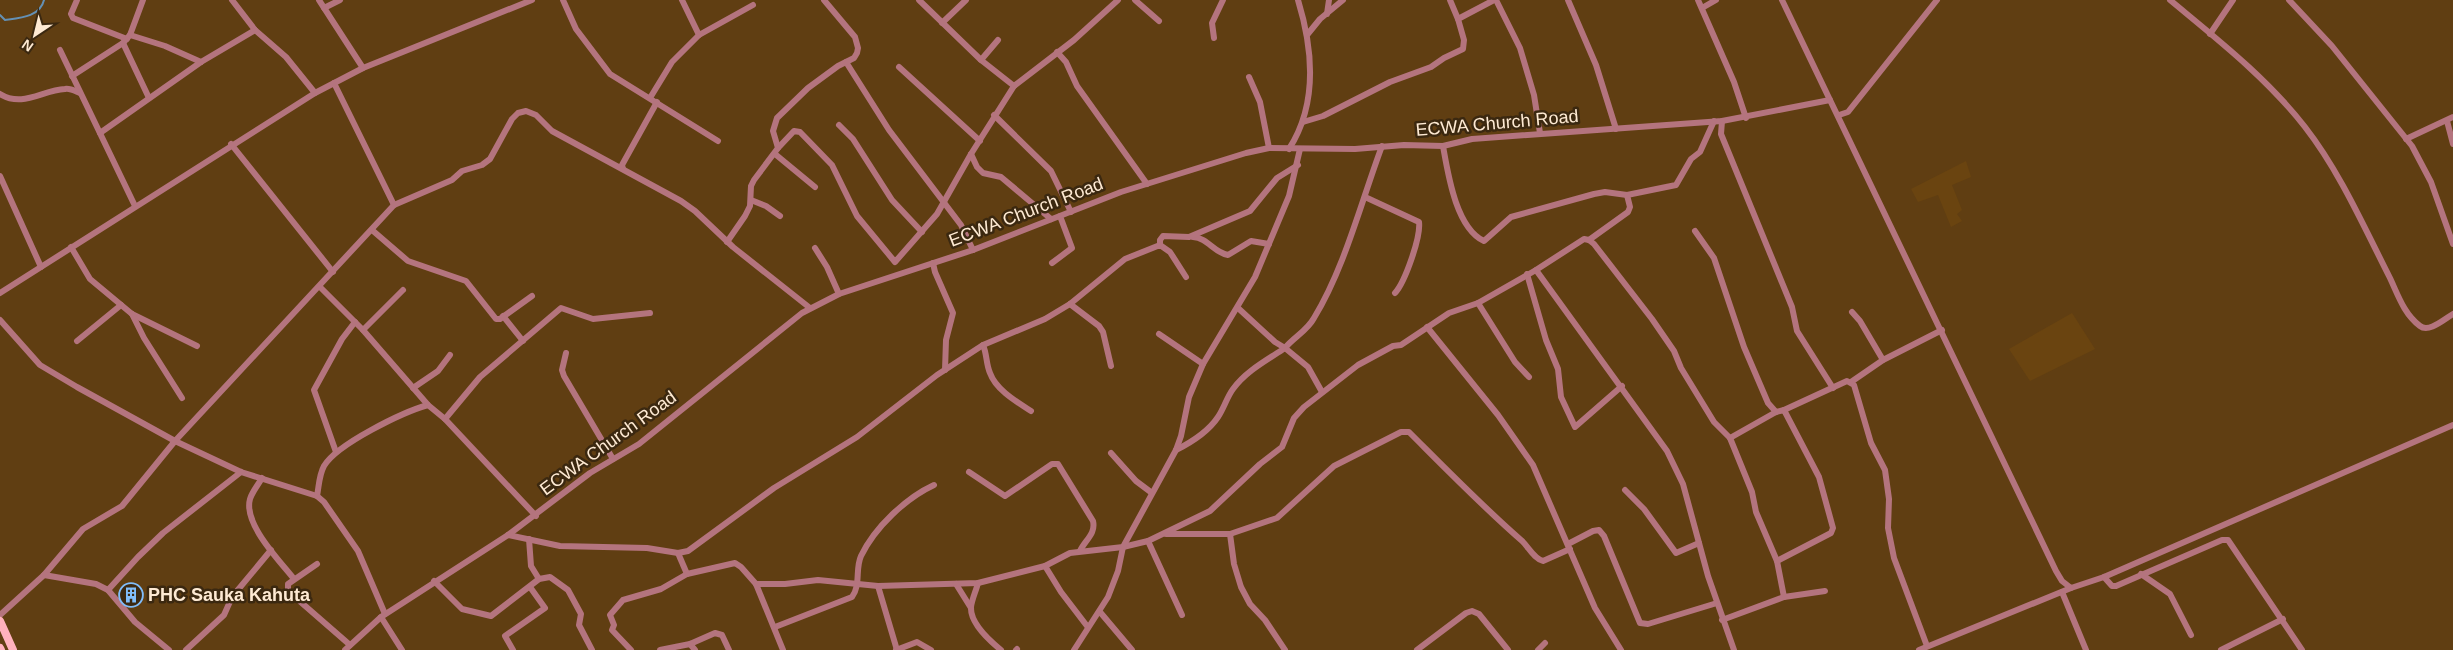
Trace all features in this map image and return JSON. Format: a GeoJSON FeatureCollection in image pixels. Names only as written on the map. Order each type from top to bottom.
{"type":"FeatureCollection","features":[{"type":"Feature","properties":{"kind":"main road"},"geometry":{"type":"LineString","coordinates":[[0,621],[13,650]]}},
{"type":"Feature","properties":{"kind":"street"},"geometry":{"type":"LineString","coordinates":[[77,0],[72,14],[73,18],[127,39],[165,46],[202,62]]}},
{"type":"Feature","properties":{"kind":"street"},"geometry":{"type":"LineString","coordinates":[[72,76],[127,39],[143,0]]}},
{"type":"Feature","properties":{"kind":"street"},"geometry":{"type":"LineString","coordinates":[[232,0],[255,30],[286,56],[315,93]]}},
{"type":"Feature","properties":{"kind":"street"},"geometry":{"type":"LineString","coordinates":[[319,0],[363,68]]}},
{"type":"Feature","properties":{"kind":"street"},"geometry":{"type":"LineString","coordinates":[[324,8],[340,0]]}},
{"type":"Feature","properties":{"kind":"street"},"geometry":{"type":"LineString","coordinates":[[0,293],[231,144],[315,93],[363,68],[532,0]]}},
{"type":"Feature","properties":{"kind":"street"},"geometry":{"type":"LineString","coordinates":[[563,0],[576,29],[604,68],[718,141]]}},
{"type":"Feature","properties":{"kind":"street"},"geometry":{"type":"LineString","coordinates":[[682,0],[699,35]]}},
{"type":"Feature","properties":{"kind":"street"},"geometry":{"type":"LineString","coordinates":[[815,187],[776,151],[773,131],[777,118],[808,88],[854,58],[858,48],[848,26],[824,0]]}},
{"type":"Feature","properties":{"kind":"street"},"geometry":{"type":"LineString","coordinates":[[919,0],[981,60],[1014,86]]}},
{"type":"Feature","properties":{"kind":"street"},"geometry":{"type":"LineString","coordinates":[[942,23],[966,0]]}},
{"type":"Feature","properties":{"kind":"street"},"geometry":{"type":"LineString","coordinates":[[892,277],[895,262],[937,214],[970,154],[1014,86],[1074,40],[1118,0]]}},
{"type":"Feature","properties":{"kind":"street"},"geometry":{"type":"LineString","coordinates":[[1135,0],[1159,21]]}},
{"type":"Feature","properties":{"kind":"street"},"geometry":{"type":"LineString","coordinates":[[1214,38],[1212,23],[1223,0]]}},
{"type":"Feature","properties":{"kind":"street"},"geometry":{"type":"LineString","coordinates":[[1289,149],[1303,122],[1311,77],[1307,35],[1298,0]]}},
{"type":"Feature","properties":{"kind":"street"},"geometry":{"type":"LineString","coordinates":[[1327,14],[1329,0]]}},
{"type":"Feature","properties":{"kind":"street"},"geometry":{"type":"LineString","coordinates":[[1307,35],[1342,0]]}},
{"type":"Feature","properties":{"kind":"street"},"geometry":{"type":"LineString","coordinates":[[1303,122],[1323,116],[1390,82],[1431,67],[1463,49],[1464,40],[1450,0]]}},
{"type":"Feature","properties":{"kind":"street"},"geometry":{"type":"LineString","coordinates":[[1458,19],[1495,0],[1520,48],[1534,95],[1540,133]]}},
{"type":"Feature","properties":{"kind":"street"},"geometry":{"type":"LineString","coordinates":[[1568,0],[1596,65],[1616,129]]}},
{"type":"Feature","properties":{"kind":"street"},"geometry":{"type":"LineString","coordinates":[[1698,0],[1734,82],[1746,118]]}},
{"type":"Feature","properties":{"kind":"street"},"geometry":{"type":"LineString","coordinates":[[1702,8],[1716,0]]}},
{"type":"Feature","properties":{"kind":"street"},"geometry":{"type":"LineString","coordinates":[[1782,0],[1830,100],[1839,114],[2056,571],[2062,581],[2071,588]]}},
{"type":"Feature","properties":{"kind":"street"},"geometry":{"type":"LineString","coordinates":[[1839,114],[1848,112],[1937,0]]}},
{"type":"Feature","properties":{"kind":"street"},"geometry":{"type":"LineString","coordinates":[[2170,0],[2263,80],[2305,127],[2346,190],[2398,299],[2413,320],[2421,327],[2430,328],[2453,314]]}},
{"type":"Feature","properties":{"kind":"street"},"geometry":{"type":"LineString","coordinates":[[2210,34],[2233,0]]}},
{"type":"Feature","properties":{"kind":"street"},"geometry":{"type":"LineString","coordinates":[[2289,0],[2332,46],[2406,138],[2431,182],[2452,235],[2453,244]]}},
{"type":"Feature","properties":{"kind":"street"},"geometry":{"type":"LineString","coordinates":[[650,98],[672,62],[699,35],[753,5]]}},
{"type":"Feature","properties":{"kind":"street"},"geometry":{"type":"LineString","coordinates":[[100,134],[202,62],[255,30]]}},
{"type":"Feature","properties":{"kind":"street"},"geometry":{"type":"LineString","coordinates":[[127,39],[149,98]]}},
{"type":"Feature","properties":{"kind":"street"},"geometry":{"type":"LineString","coordinates":[[981,60],[998,40]]}},
{"type":"Feature","properties":{"kind":"street"},"geometry":{"type":"LineString","coordinates":[[60,50],[135,206]]}},
{"type":"Feature","properties":{"kind":"street"},"geometry":{"type":"LineString","coordinates":[[1057,52],[1066,62],[1077,86],[1147,184]]}},
{"type":"Feature","properties":{"kind":"street"},"geometry":{"type":"LineString","coordinates":[[846,62],[889,130],[961,225],[973,250]]}},
{"type":"Feature","properties":{"kind":"street"},"geometry":{"type":"LineString","coordinates":[[899,67],[980,141]]}},
{"type":"Feature","properties":{"kind":"street"},"geometry":{"type":"LineString","coordinates":[[1249,77],[1260,102],[1269,148]]}},
{"type":"Feature","properties":{"kind":"street"},"geometry":{"type":"LineString","coordinates":[[334,83],[394,205]]}},
{"type":"Feature","properties":{"kind":"street"},"geometry":{"type":"LineString","coordinates":[[0,94],[14,100],[22,100],[62,89],[80,93]]}},
{"type":"Feature","properties":{"kind":"street","name":"ECWA Church Road"},"geometry":{"type":"LineString","coordinates":[[348,647],[383,615],[508,535],[536,516],[590,473],[660,428],[706,388],[810,308],[839,294],[973,250],[1147,184],[1205,165],[1269,148],[1443,146],[1472,139],[1746,118],[1830,100]]}},
{"type":"Feature","properties":{"kind":"street"},"geometry":{"type":"LineString","coordinates":[[623,169],[622,165],[657,102]]}},
{"type":"Feature","properties":{"kind":"street"},"geometry":{"type":"LineString","coordinates":[[0,615],[44,575],[83,529],[122,506],[175,441],[394,205],[452,180],[462,172],[482,165],[490,159],[518,113],[526,111],[536,115],[552,131],[696,211],[727,242],[810,308]]}},
{"type":"Feature","properties":{"kind":"street"},"geometry":{"type":"LineString","coordinates":[[994,115],[1051,171],[1071,212]]}},
{"type":"Feature","properties":{"kind":"street"},"geometry":{"type":"LineString","coordinates":[[2406,138],[2450,119],[2453,144]]}},
{"type":"Feature","properties":{"kind":"street"},"geometry":{"type":"LineString","coordinates":[[1443,146],[1460,214],[1474,235],[1484,241],[1511,217],[1517,215],[1594,194],[1605,192],[1627,195],[1676,185],[1690,159],[1700,152],[1718,121]]}},
{"type":"Feature","properties":{"kind":"street"},"geometry":{"type":"LineString","coordinates":[[1718,121],[1792,307],[1798,331],[1833,388]]}},
{"type":"Feature","properties":{"kind":"street"},"geometry":{"type":"LineString","coordinates":[[839,125],[852,139],[892,200],[922,232]]}},
{"type":"Feature","properties":{"kind":"street"},"geometry":{"type":"LineString","coordinates":[[727,242],[745,216],[751,200],[751,186],[754,180],[794,131],[800,132],[832,165],[857,216],[895,262]]}},
{"type":"Feature","properties":{"kind":"street"},"geometry":{"type":"LineString","coordinates":[[231,144],[333,272]]}},
{"type":"Feature","properties":{"kind":"street"},"geometry":{"type":"LineString","coordinates":[[1176,450],[1196,439],[1207,429],[1217,418],[1233,389],[1244,377],[1286,348],[1291,341],[1306,330],[1314,318],[1349,240],[1382,146]]}},
{"type":"Feature","properties":{"kind":"street"},"geometry":{"type":"LineString","coordinates":[[1074,650],[1087,626],[1100,612],[1118,571],[1123,547],[1176,450],[1181,436],[1189,397],[1203,364],[1255,277],[1289,196],[1298,165],[1300,149]]}},
{"type":"Feature","properties":{"kind":"street"},"geometry":{"type":"LineString","coordinates":[[970,154],[977,167],[983,173],[1001,177],[1051,219]]}},
{"type":"Feature","properties":{"kind":"street"},"geometry":{"type":"LineString","coordinates":[[1189,237],[1250,211],[1277,178],[1298,165]]}},
{"type":"Feature","properties":{"kind":"street"},"geometry":{"type":"LineString","coordinates":[[0,176],[41,266]]}},
{"type":"Feature","properties":{"kind":"street"},"geometry":{"type":"LineString","coordinates":[[756,584],[785,584],[818,580],[878,586],[978,583],[1045,566],[1070,553],[1123,547],[1148,541],[1164,534],[1210,512],[1260,464],[1282,447],[1294,418],[1322,392],[1358,364],[1393,346],[1401,345],[1449,314],[1478,303],[1536,270],[1584,239],[1589,240],[1628,212],[1630,207],[1627,195]]}},
{"type":"Feature","properties":{"kind":"street"},"geometry":{"type":"LineString","coordinates":[[1365,197],[1419,222],[1417,238],[1402,285],[1395,293]]}},
{"type":"Feature","properties":{"kind":"street"},"geometry":{"type":"LineString","coordinates":[[751,200],[766,206],[780,216]]}},
{"type":"Feature","properties":{"kind":"street"},"geometry":{"type":"LineString","coordinates":[[1052,263],[1072,248],[1060,216]]}},
{"type":"Feature","properties":{"kind":"street"},"geometry":{"type":"LineString","coordinates":[[372,230],[408,261],[466,281],[496,319],[504,316],[532,296]]}},
{"type":"Feature","properties":{"kind":"street"},"geometry":{"type":"LineString","coordinates":[[1695,231],[1714,258],[1744,347],[1768,403],[1776,412]]}},
{"type":"Feature","properties":{"kind":"street"},"geometry":{"type":"LineString","coordinates":[[1160,246],[1160,240],[1163,236],[1199,237],[1223,254],[1228,255],[1251,241],[1268,244]]}},
{"type":"Feature","properties":{"kind":"street"},"geometry":{"type":"LineString","coordinates":[[1589,240],[1619,274],[1652,319],[1674,351],[1681,368],[1714,422],[1730,438],[1752,492],[1756,512],[1777,561],[1784,597]]}},
{"type":"Feature","properties":{"kind":"street"},"geometry":{"type":"LineString","coordinates":[[1160,246],[1170,252],[1186,277]]}},
{"type":"Feature","properties":{"kind":"street"},"geometry":{"type":"LineString","coordinates":[[508,535],[560,546],[647,548],[678,553],[703,542],[774,488],[857,437],[946,370],[984,345],[1046,319],[1070,304],[1125,259],[1160,246]]}},
{"type":"Feature","properties":{"kind":"street"},"geometry":{"type":"LineString","coordinates":[[71,247],[90,279],[120,305],[132,314],[197,346]]}},
{"type":"Feature","properties":{"kind":"street"},"geometry":{"type":"LineString","coordinates":[[815,248],[828,267],[839,294]]}},
{"type":"Feature","properties":{"kind":"street"},"geometry":{"type":"LineString","coordinates":[[933,263],[952,313],[946,340],[946,370]]}},
{"type":"Feature","properties":{"kind":"street"},"geometry":{"type":"LineString","coordinates":[[1536,270],[1622,386],[1667,451],[1683,484],[1722,620],[1734,650]]}},
{"type":"Feature","properties":{"kind":"street"},"geometry":{"type":"LineString","coordinates":[[1527,274],[1546,340],[1558,369],[1561,396],[1575,428],[1622,386]]}},
{"type":"Feature","properties":{"kind":"street"},"geometry":{"type":"LineString","coordinates":[[320,286],[363,330],[428,405],[445,419],[536,516]]}},
{"type":"Feature","properties":{"kind":"street"},"geometry":{"type":"LineString","coordinates":[[363,330],[403,290]]}},
{"type":"Feature","properties":{"kind":"street"},"geometry":{"type":"LineString","coordinates":[[1478,303],[1515,362],[1529,377]]}},
{"type":"Feature","properties":{"kind":"street"},"geometry":{"type":"LineString","coordinates":[[1070,304],[1099,326],[1103,332],[1111,366]]}},
{"type":"Feature","properties":{"kind":"street"},"geometry":{"type":"LineString","coordinates":[[77,341],[120,305]]}},
{"type":"Feature","properties":{"kind":"street"},"geometry":{"type":"LineString","coordinates":[[445,419],[480,377],[561,308],[593,319],[650,312]]}},
{"type":"Feature","properties":{"kind":"street"},"geometry":{"type":"LineString","coordinates":[[1238,308],[1275,342],[1286,348],[1308,367],[1322,392]]}},
{"type":"Feature","properties":{"kind":"street"},"geometry":{"type":"LineString","coordinates":[[1852,312],[1860,321],[1883,360]]}},
{"type":"Feature","properties":{"kind":"street"},"geometry":{"type":"LineString","coordinates":[[132,314],[144,338],[182,398]]}},
{"type":"Feature","properties":{"kind":"street"},"geometry":{"type":"LineString","coordinates":[[504,316],[524,341]]}},
{"type":"Feature","properties":{"kind":"street"},"geometry":{"type":"LineString","coordinates":[[0,320],[40,365],[175,441],[241,472],[317,496],[324,502],[358,551],[383,615],[402,650]]}},
{"type":"Feature","properties":{"kind":"street"},"geometry":{"type":"LineString","coordinates":[[336,452],[314,390],[342,339],[355,322]]}},
{"type":"Feature","properties":{"kind":"street"},"geometry":{"type":"LineString","coordinates":[[1427,327],[1518,442],[1542,483],[1595,608],[1622,650]]}},
{"type":"Feature","properties":{"kind":"street"},"geometry":{"type":"LineString","coordinates":[[1730,438],[1776,412],[1847,381],[1851,382],[1883,360],[1942,330]]}},
{"type":"Feature","properties":{"kind":"street"},"geometry":{"type":"LineString","coordinates":[[1159,334],[1203,364]]}},
{"type":"Feature","properties":{"kind":"street"},"geometry":{"type":"LineString","coordinates":[[984,345],[990,373],[997,383],[1010,397],[1031,411]]}},
{"type":"Feature","properties":{"kind":"street"},"geometry":{"type":"LineString","coordinates":[[566,353],[562,370],[564,376],[613,459]]}},
{"type":"Feature","properties":{"kind":"street"},"geometry":{"type":"LineString","coordinates":[[413,388],[438,370],[450,355]]}},
{"type":"Feature","properties":{"kind":"street"},"geometry":{"type":"LineString","coordinates":[[1851,382],[1854,385],[1871,443],[1885,470],[1889,499],[1888,528],[1894,558],[1927,646]]}},
{"type":"Feature","properties":{"kind":"street"},"geometry":{"type":"LineString","coordinates":[[317,496],[320,476],[325,464],[336,452],[404,412],[428,405]]}},
{"type":"Feature","properties":{"kind":"street"},"geometry":{"type":"LineString","coordinates":[[1777,561],[1831,533],[1833,528],[1819,477],[1784,410]]}},
{"type":"Feature","properties":{"kind":"street"},"geometry":{"type":"LineString","coordinates":[[1919,650],[2071,588],[2080,587],[2104,577],[2453,425]]}},
{"type":"Feature","properties":{"kind":"street"},"geometry":{"type":"LineString","coordinates":[[1164,534],[1230,534],[1277,518],[1334,466],[1401,432],[1409,432],[1473,496],[1524,542],[1538,559],[1543,561],[1593,531],[1599,530],[1604,536],[1640,622],[1648,624],[1717,603]]}},
{"type":"Feature","properties":{"kind":"street"},"geometry":{"type":"LineString","coordinates":[[1112,453],[1136,481],[1152,493]]}},
{"type":"Feature","properties":{"kind":"street"},"geometry":{"type":"LineString","coordinates":[[969,472],[1005,496],[1052,464],[1058,464],[1093,521],[1094,528],[1092,534],[1080,551]]}},
{"type":"Feature","properties":{"kind":"street"},"geometry":{"type":"LineString","coordinates":[[108,590],[163,533],[241,472]]}},
{"type":"Feature","properties":{"kind":"street"},"geometry":{"type":"LineString","coordinates":[[262,478],[250,498],[249,505],[258,532],[294,579]]}},
{"type":"Feature","properties":{"kind":"street"},"geometry":{"type":"LineString","coordinates":[[775,627],[843,603],[852,597],[858,583],[861,556],[880,530],[921,491],[934,485]]}},
{"type":"Feature","properties":{"kind":"street"},"geometry":{"type":"LineString","coordinates":[[1625,490],[1644,510],[1676,553],[1699,543]]}},
{"type":"Feature","properties":{"kind":"street"},"geometry":{"type":"LineString","coordinates":[[1230,534],[1234,564],[1250,604],[1265,620],[1285,650]]}},
{"type":"Feature","properties":{"kind":"street"},"geometry":{"type":"LineString","coordinates":[[529,539],[531,566],[539,579]]}},
{"type":"Feature","properties":{"kind":"street"},"geometry":{"type":"LineString","coordinates":[[2104,577],[2112,586],[2116,586],[2222,540],[2228,540],[2283,619],[2302,650]]}},
{"type":"Feature","properties":{"kind":"street"},"geometry":{"type":"LineString","coordinates":[[1148,541],[1182,615]]}},
{"type":"Feature","properties":{"kind":"street"},"geometry":{"type":"LineString","coordinates":[[186,650],[224,615],[232,598],[271,550]]}},
{"type":"Feature","properties":{"kind":"street"},"geometry":{"type":"LineString","coordinates":[[678,553],[687,574]]}},
{"type":"Feature","properties":{"kind":"street"},"geometry":{"type":"LineString","coordinates":[[631,650],[612,630],[614,625],[610,614],[623,600],[661,589],[687,574],[735,563],[756,584],[783,650]]}},
{"type":"Feature","properties":{"kind":"street"},"geometry":{"type":"LineString","coordinates":[[317,564],[288,584],[288,592],[348,647]]}},
{"type":"Feature","properties":{"kind":"street"},"geometry":{"type":"LineString","coordinates":[[1045,566],[1061,592],[1087,626]]}},
{"type":"Feature","properties":{"kind":"street"},"geometry":{"type":"LineString","coordinates":[[2141,574],[2170,594],[2191,636]]}},
{"type":"Feature","properties":{"kind":"street"},"geometry":{"type":"LineString","coordinates":[[44,575],[96,584],[108,590],[135,622],[169,650]]}},
{"type":"Feature","properties":{"kind":"street"},"geometry":{"type":"LineString","coordinates":[[434,581],[462,609],[491,616],[539,579],[550,577],[568,590],[581,614],[579,625],[592,650]]}},
{"type":"Feature","properties":{"kind":"street"},"geometry":{"type":"LineString","coordinates":[[971,608],[978,583]]}},
{"type":"Feature","properties":{"kind":"street"},"geometry":{"type":"LineString","coordinates":[[956,584],[971,608],[976,623],[1001,650]]}},
{"type":"Feature","properties":{"kind":"street"},"geometry":{"type":"LineString","coordinates":[[878,586],[897,650],[917,642],[931,650]]}},
{"type":"Feature","properties":{"kind":"street"},"geometry":{"type":"LineString","coordinates":[[513,650],[505,636],[545,608],[530,587]]}},
{"type":"Feature","properties":{"kind":"street"},"geometry":{"type":"LineString","coordinates":[[1722,620],[1784,597],[1825,591]]}},
{"type":"Feature","properties":{"kind":"street"},"geometry":{"type":"LineString","coordinates":[[2062,592],[2086,650]]}},
{"type":"Feature","properties":{"kind":"street"},"geometry":{"type":"LineString","coordinates":[[1417,650],[1426,648],[1466,613],[1472,611],[1479,614],[1508,650]]}},
{"type":"Feature","properties":{"kind":"street"},"geometry":{"type":"LineString","coordinates":[[1100,612],[1132,650]]}},
{"type":"Feature","properties":{"kind":"street"},"geometry":{"type":"LineString","coordinates":[[2221,650],[2283,619]]}},
{"type":"Feature","properties":{"kind":"street"},"geometry":{"type":"LineString","coordinates":[[660,650],[690,644],[719,634],[722,635],[729,650]]}},
{"type":"Feature","properties":{"kind":"street"},"geometry":{"type":"LineString","coordinates":[[1538,650],[1545,643]]}},
{"type":"Feature","properties":{"kind":"street"},"geometry":{"type":"LineString","coordinates":[[690,644],[695,650]]}},
{"type":"Feature","properties":{"kind":"shaded area"},"geometry":{"type":"Polygon","coordinates":[[[1966,161],[1971,177],[1952,185],[1962,210],[1957,214],[1962,221],[1951,227],[1938,195],[1918,202],[1911,189],[1966,161]]]}},
{"type":"Feature","properties":{"kind":"shaded area"},"geometry":{"type":"Polygon","coordinates":[[[2072,313],[2095,349],[2030,381],[2009,349],[2072,313]]]}},
{"type":"Feature","properties":{"kind":"waterway"},"geometry":{"type":"LineString","coordinates":[[0,15],[5,20],[29,16],[42,6],[44,0]]}},
{"type":"Feature","properties":{"kind":"place","name":"PHC Sauka Kahuta"},"geometry":{"type":"Point","coordinates":[131,595]}}]}
